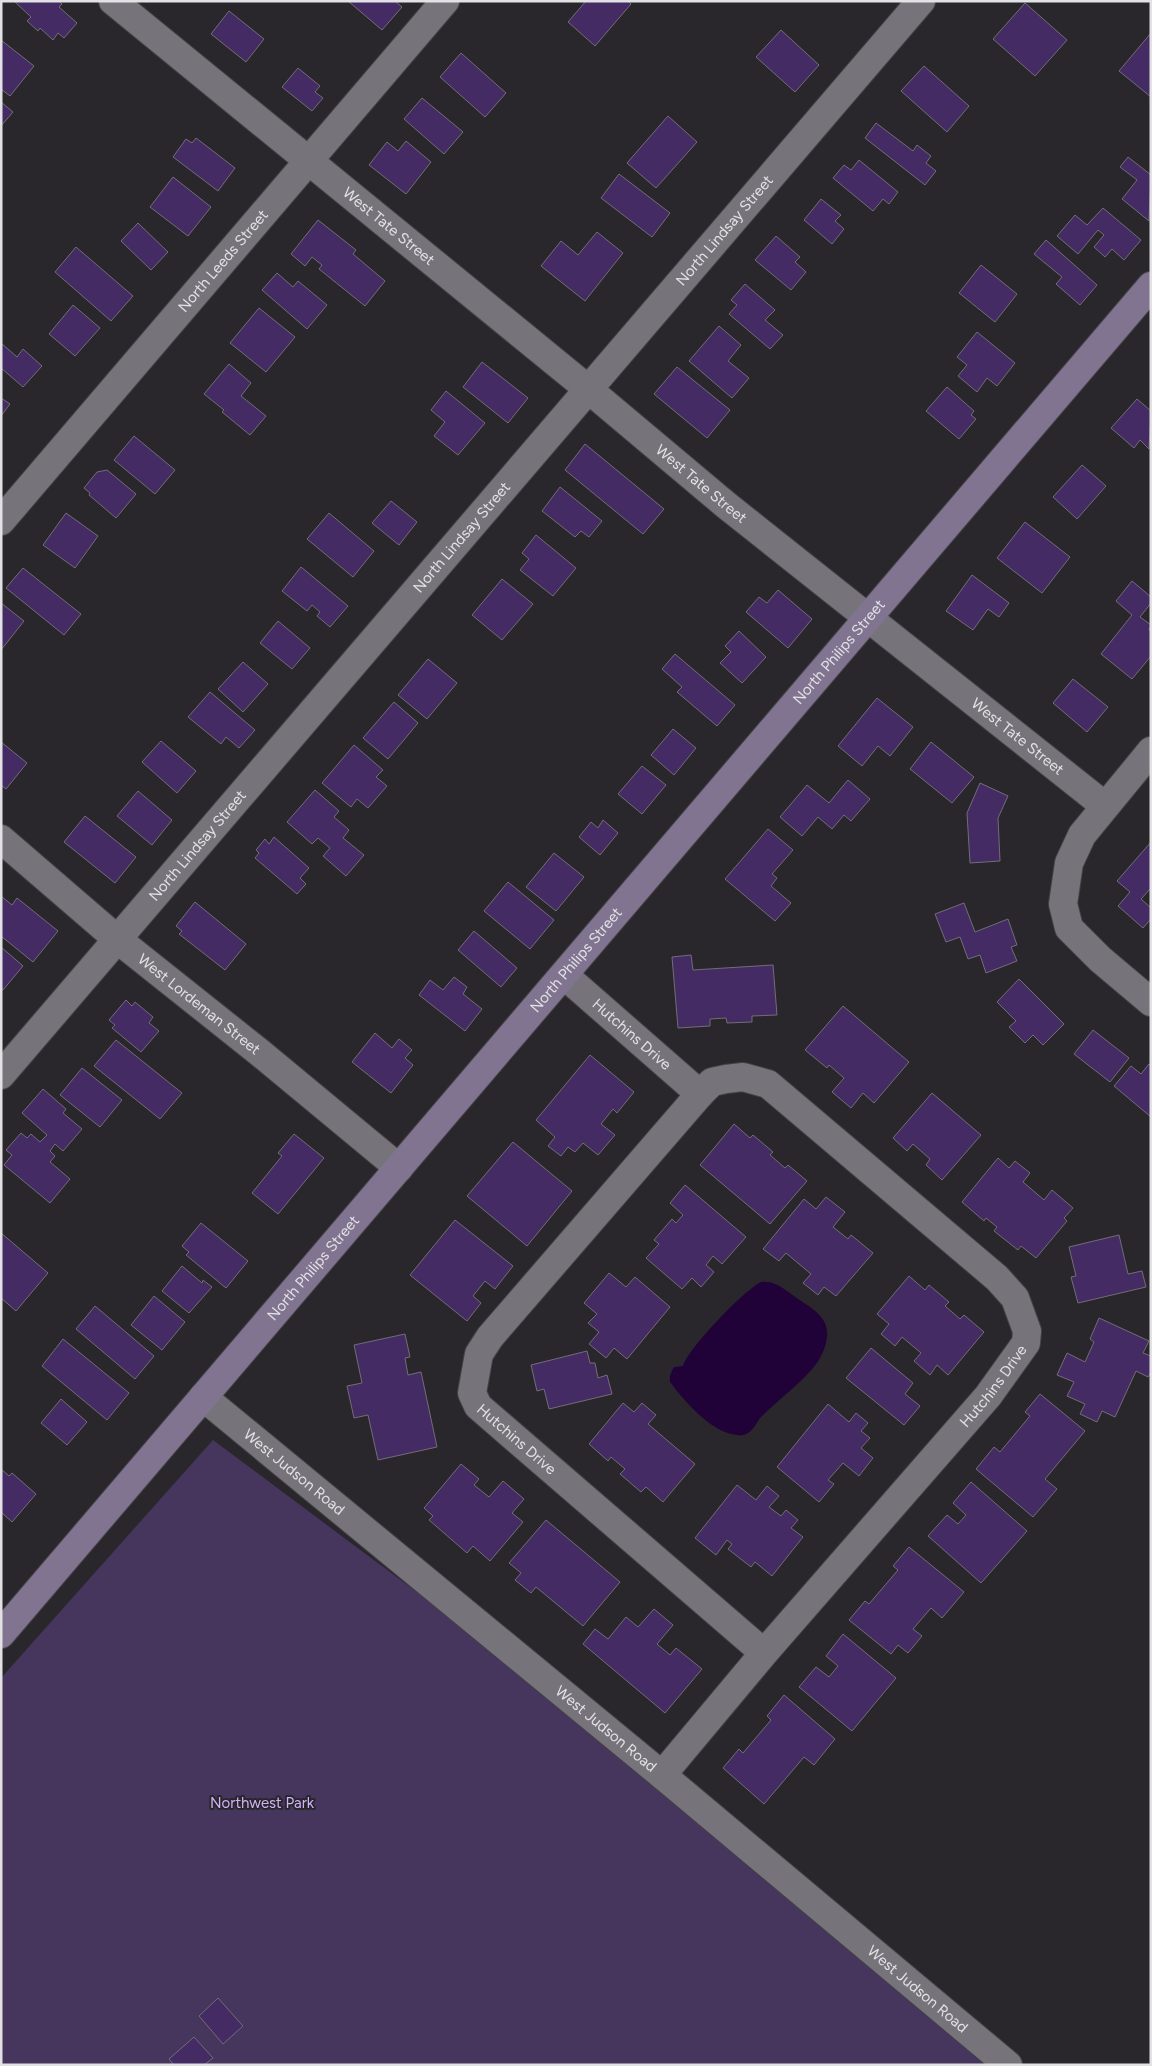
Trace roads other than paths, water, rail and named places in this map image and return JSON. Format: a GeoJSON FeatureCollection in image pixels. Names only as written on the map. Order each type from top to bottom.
{"type":"FeatureCollection","features":[{"type":"Feature","properties":{"kind":"street","name":"West Tate Street"},"geometry":{"type":"LineString","coordinates":[[113,1],[588,389],[726,505],[1105,806]]}},
{"type":"Feature","properties":{"kind":"street","name":"North Leeds Street"},"geometry":{"type":"LineString","coordinates":[[1,521],[445,1]]}},
{"type":"Feature","properties":{"kind":"street","name":"North Lindsay Street"},"geometry":{"type":"LineString","coordinates":[[1,1075],[921,1]]}},
{"type":"Feature","properties":{"kind":"street","name":"North Philips Street"},"geometry":{"type":"LineString","coordinates":[[1,1634],[1151,286]]}},
{"type":"Feature","properties":{"kind":"street"},"geometry":{"type":"LineString","coordinates":[[1151,750],[1082,835],[1069,864],[1063,904],[1069,928],[1100,959],[1151,1002]]}},
{"type":"Feature","properties":{"kind":"street","name":"West Lordeman Street"},"geometry":{"type":"LineString","coordinates":[[1,839],[117,939],[259,1052],[399,1168]]}},
{"type":"Feature","properties":{"kind":"street","name":"Hutchins Drive"},"geometry":{"type":"LineString","coordinates":[[564,975],[700,1094]]}},
{"type":"Feature","properties":{"kind":"street","name":"Hutchins Drive"},"geometry":{"type":"LineString","coordinates":[[662,1775],[764,1653],[988,1396],[1026,1343],[1027,1331],[1015,1298],[997,1278],[768,1084],[744,1077],[712,1082],[700,1094],[490,1337],[479,1354],[472,1393],[478,1406],[764,1653]]}},
{"type":"Feature","properties":{"kind":"street","name":"West Judson Road"},"geometry":{"type":"LineString","coordinates":[[203,1397],[662,1775],[1008,2065]]}},
{"type":"Feature","properties":{"kind":"park label","name":"Northwest Park"},"geometry":{"type":"Point","coordinates":[262,1803]}}]}
